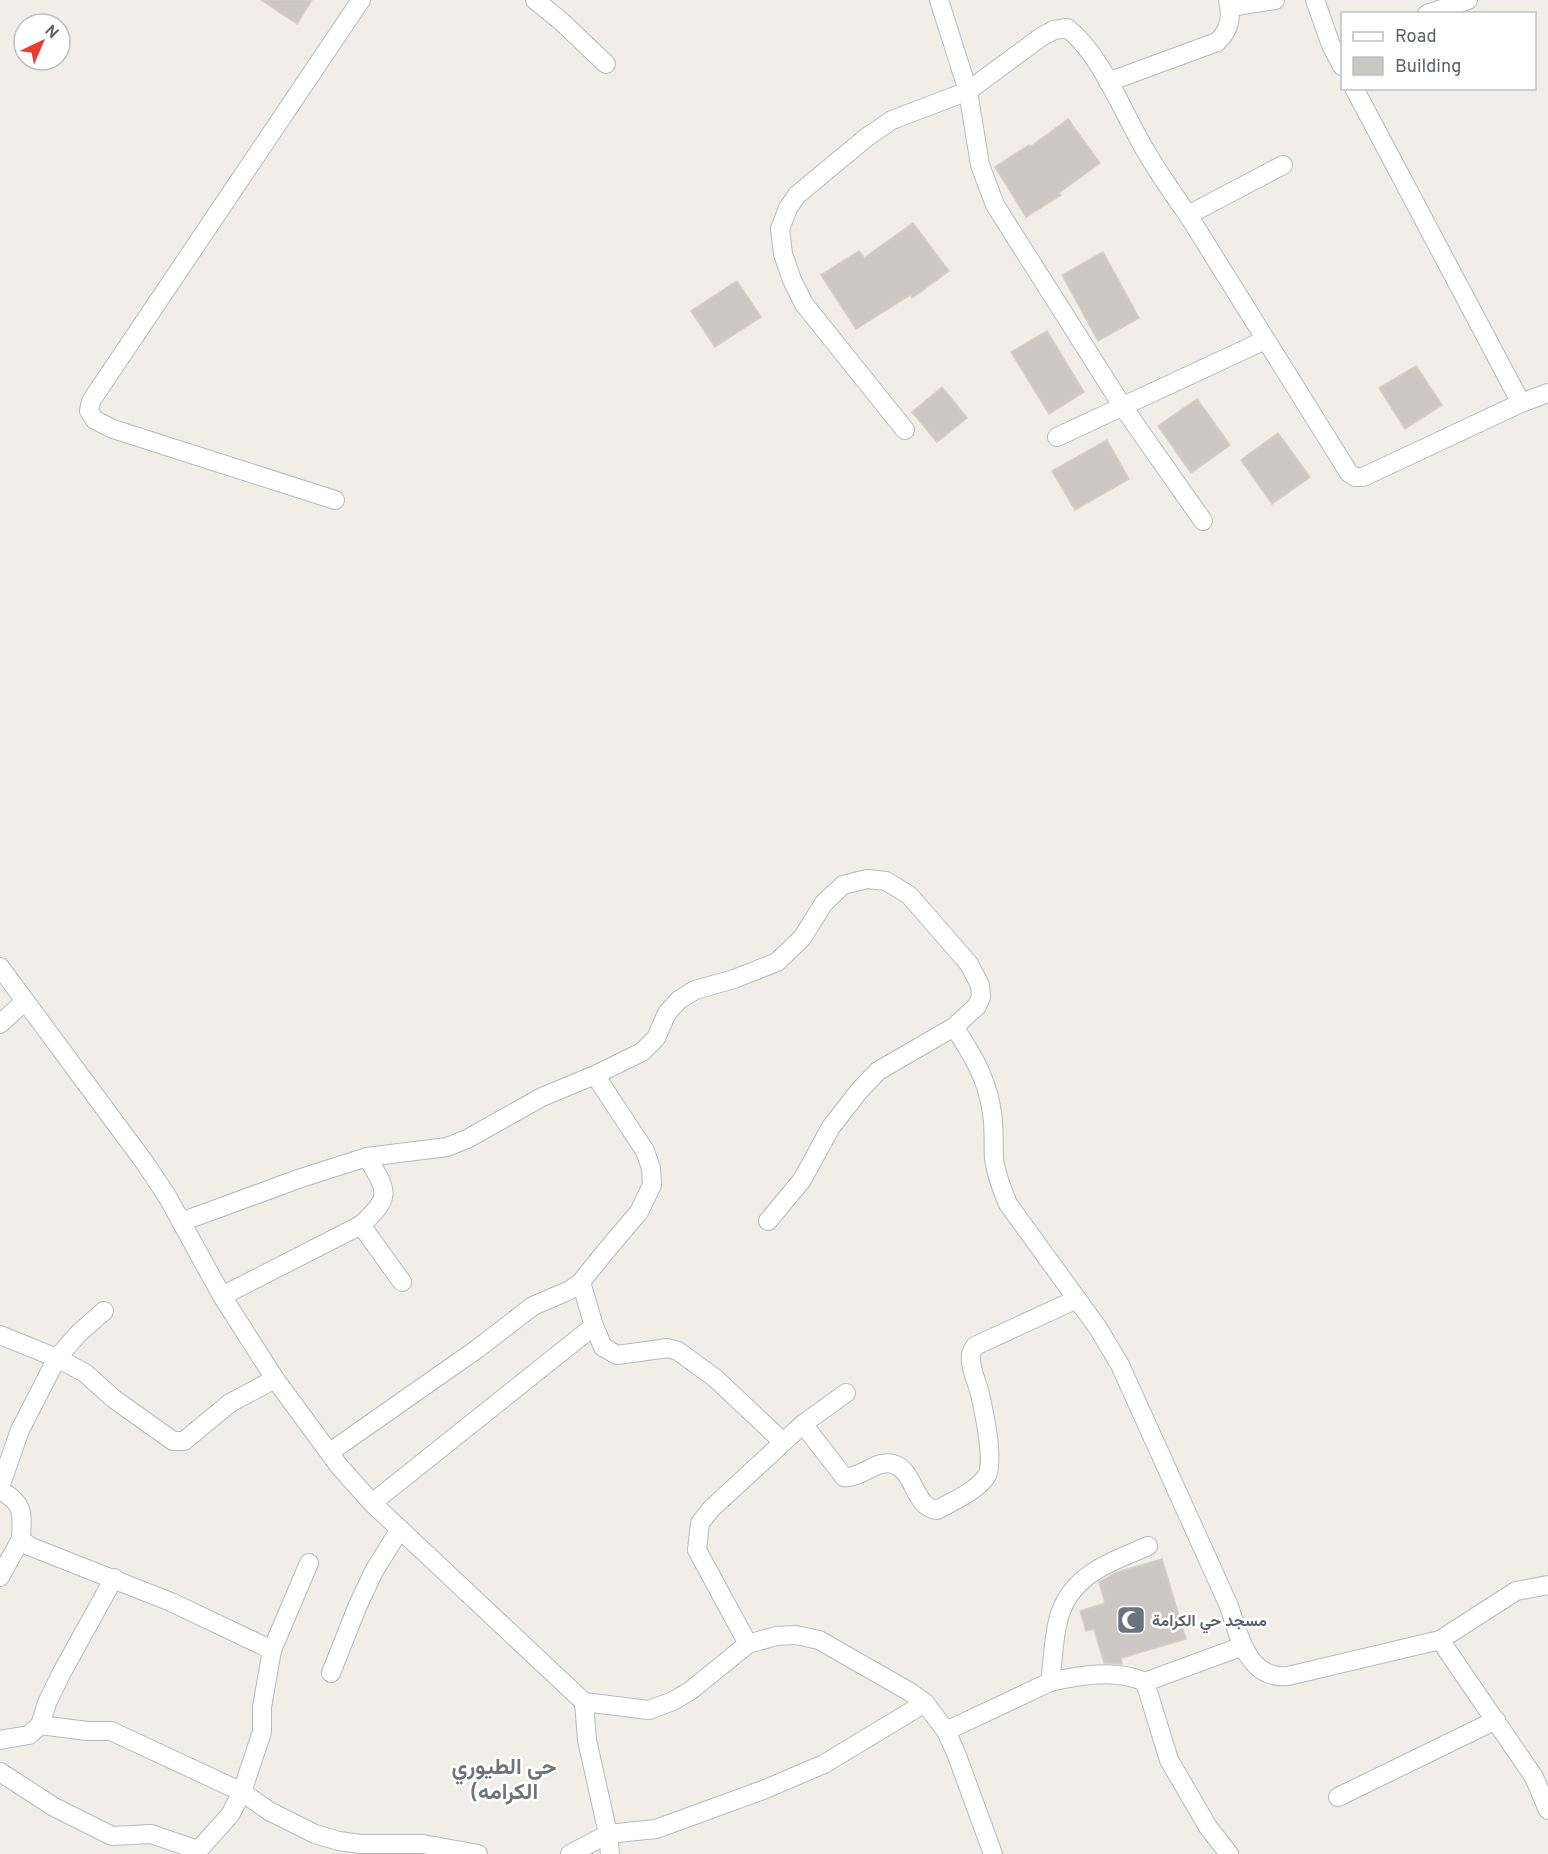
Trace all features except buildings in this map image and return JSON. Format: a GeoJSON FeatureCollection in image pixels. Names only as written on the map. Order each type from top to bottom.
{"type":"FeatureCollection","features":[{"type":"Feature","properties":{"kind":"street"},"geometry":{"type":"LineString","coordinates":[[335,500],[113,429],[95,420],[89,411],[91,401],[361,0]]}},
{"type":"Feature","properties":{"kind":"street"},"geometry":{"type":"LineString","coordinates":[[535,0],[606,64]]}},
{"type":"Feature","properties":{"kind":"street"},"geometry":{"type":"LineString","coordinates":[[939,0],[968,92],[980,165],[995,205],[1123,407],[1203,521]]}},
{"type":"Feature","properties":{"kind":"street"},"geometry":{"type":"LineString","coordinates":[[1108,82],[1216,42],[1228,28],[1229,3],[1275,0]]}},
{"type":"Feature","properties":{"kind":"street"},"geometry":{"type":"LineString","coordinates":[[1315,0],[1337,43],[1341,61]]}},
{"type":"Feature","properties":{"kind":"street"},"geometry":{"type":"LineString","coordinates":[[1433,12],[1468,0]]}},
{"type":"Feature","properties":{"kind":"street"},"geometry":{"type":"LineString","coordinates":[[905,430],[804,304],[783,254],[780,229],[788,208],[797,195],[867,137],[892,120],[968,92],[1041,37],[1054,30],[1067,28],[1078,36],[1108,82],[1146,152],[1188,215],[1349,473],[1355,477],[1363,477],[1521,403],[1548,393]]}},
{"type":"Feature","properties":{"kind":"street"},"geometry":{"type":"LineString","coordinates":[[1355,90],[1521,403]]}},
{"type":"Feature","properties":{"kind":"street"},"geometry":{"type":"LineString","coordinates":[[1188,215],[1283,165]]}},
{"type":"Feature","properties":{"kind":"street"},"geometry":{"type":"LineString","coordinates":[[1057,437],[1265,340]]}},
{"type":"Feature","properties":{"kind":"street"},"geometry":{"type":"LineString","coordinates":[[181,1222],[301,1178],[367,1157],[447,1147],[467,1139],[542,1097],[642,1052],[656,1038],[667,1013],[679,1000],[695,990],[734,979],[777,962],[802,938],[824,903],[843,885],[867,879],[886,881],[909,895],[969,964],[980,985],[981,997],[977,1006],[954,1027],[878,1071],[831,1127],[802,1180],[768,1221]]}},
{"type":"Feature","properties":{"kind":"street"},"geometry":{"type":"LineString","coordinates":[[0,967],[140,1155],[222,1296],[275,1379],[330,1452],[372,1503],[584,1702],[649,1710],[673,1701],[690,1691],[748,1644],[776,1636],[796,1635],[819,1640],[925,1703],[946,1731],[993,1854]]}},
{"type":"Feature","properties":{"kind":"street"},"geometry":{"type":"LineString","coordinates":[[0,1024],[25,1001]]}},
{"type":"Feature","properties":{"kind":"street"},"geometry":{"type":"LineString","coordinates":[[954,1027],[970,1051],[983,1078],[991,1106],[995,1136],[994,1159],[999,1182],[1008,1203],[1098,1328],[1120,1365],[1229,1606],[1243,1646],[1255,1664],[1272,1676],[1280,1677],[1440,1640],[1516,1591],[1548,1585]]}},
{"type":"Feature","properties":{"kind":"street"},"geometry":{"type":"LineString","coordinates":[[330,1452],[477,1349],[533,1306],[570,1290],[581,1282],[639,1212],[652,1185],[651,1168],[645,1151],[595,1075]]}},
{"type":"Feature","properties":{"kind":"street"},"geometry":{"type":"LineString","coordinates":[[222,1296],[361,1225],[379,1209],[384,1186],[367,1157]]}},
{"type":"Feature","properties":{"kind":"street"},"geometry":{"type":"LineString","coordinates":[[361,1225],[402,1282]]}},
{"type":"Feature","properties":{"kind":"street"},"geometry":{"type":"LineString","coordinates":[[581,1282],[603,1347],[617,1355],[668,1348],[678,1351],[715,1378],[783,1442]]}},
{"type":"Feature","properties":{"kind":"street"},"geometry":{"type":"LineString","coordinates":[[803,1424],[844,1477],[851,1478],[886,1463],[893,1464],[901,1467],[924,1506],[937,1510],[975,1488],[986,1478],[990,1470],[980,1395],[971,1361],[971,1353],[975,1346],[1077,1299]]}},
{"type":"Feature","properties":{"kind":"street"},"geometry":{"type":"LineString","coordinates":[[0,1577],[21,1539],[21,1508],[14,1499],[0,1489],[20,1431],[57,1358],[79,1333],[104,1311]]}},
{"type":"Feature","properties":{"kind":"street"},"geometry":{"type":"LineString","coordinates":[[372,1503],[594,1326]]}},
{"type":"Feature","properties":{"kind":"street"},"geometry":{"type":"LineString","coordinates":[[0,1335],[57,1358],[85,1373],[114,1399],[173,1441],[184,1441],[230,1403],[275,1379]]}},
{"type":"Feature","properties":{"kind":"street"},"geometry":{"type":"LineString","coordinates":[[748,1644],[697,1550],[700,1523],[711,1509],[803,1424],[846,1393]]}},
{"type":"Feature","properties":{"kind":"street"},"geometry":{"type":"LineString","coordinates":[[331,1673],[374,1571],[400,1529]]}},
{"type":"Feature","properties":{"kind":"street"},"geometry":{"type":"LineString","coordinates":[[21,1539],[29,1546],[171,1602],[272,1650]]}},
{"type":"Feature","properties":{"kind":"street"},"geometry":{"type":"LineString","coordinates":[[1050,1682],[1058,1621],[1073,1588],[1086,1576],[1107,1563],[1148,1546]]}},
{"type":"Feature","properties":{"kind":"street"},"geometry":{"type":"LineString","coordinates":[[0,1772],[54,1807],[112,1836],[151,1834],[196,1852],[225,1822],[242,1792],[262,1732],[262,1707],[272,1650],[309,1563]]}},
{"type":"Feature","properties":{"kind":"street"},"geometry":{"type":"LineString","coordinates":[[0,1740],[29,1736],[40,1725],[61,1674],[114,1578]]}},
{"type":"Feature","properties":{"kind":"street"},"geometry":{"type":"LineString","coordinates":[[1440,1640],[1534,1777],[1548,1810]]}},
{"type":"Feature","properties":{"kind":"street"},"geometry":{"type":"LineString","coordinates":[[946,1731],[1050,1682],[1101,1675],[1136,1678],[1145,1682],[1243,1646]]}},
{"type":"Feature","properties":{"kind":"street"},"geometry":{"type":"LineString","coordinates":[[1145,1682],[1169,1760],[1202,1817],[1229,1854]]}},
{"type":"Feature","properties":{"kind":"street"},"geometry":{"type":"LineString","coordinates":[[584,1702],[587,1740],[608,1834],[610,1854]]}},
{"type":"Feature","properties":{"kind":"street"},"geometry":{"type":"LineString","coordinates":[[570,1854],[608,1834],[656,1829],[763,1790],[824,1764],[925,1703]]}},
{"type":"Feature","properties":{"kind":"street"},"geometry":{"type":"LineString","coordinates":[[1338,1797],[1496,1720]]}},
{"type":"Feature","properties":{"kind":"street"},"geometry":{"type":"LineString","coordinates":[[40,1725],[87,1731],[111,1731],[242,1792],[285,1820],[315,1834],[339,1841],[380,1845],[423,1844],[478,1854]]}},
{"type":"Feature","properties":{"kind":"place","name":"مسجد حي الكرامة"},"geometry":{"type":"Point","coordinates":[1131,1620]}},
{"type":"Feature","properties":{"kind":"district","name":"حي الطيوري (الكرامه"},"geometry":{"type":"Point","coordinates":[504,1778]}}]}
